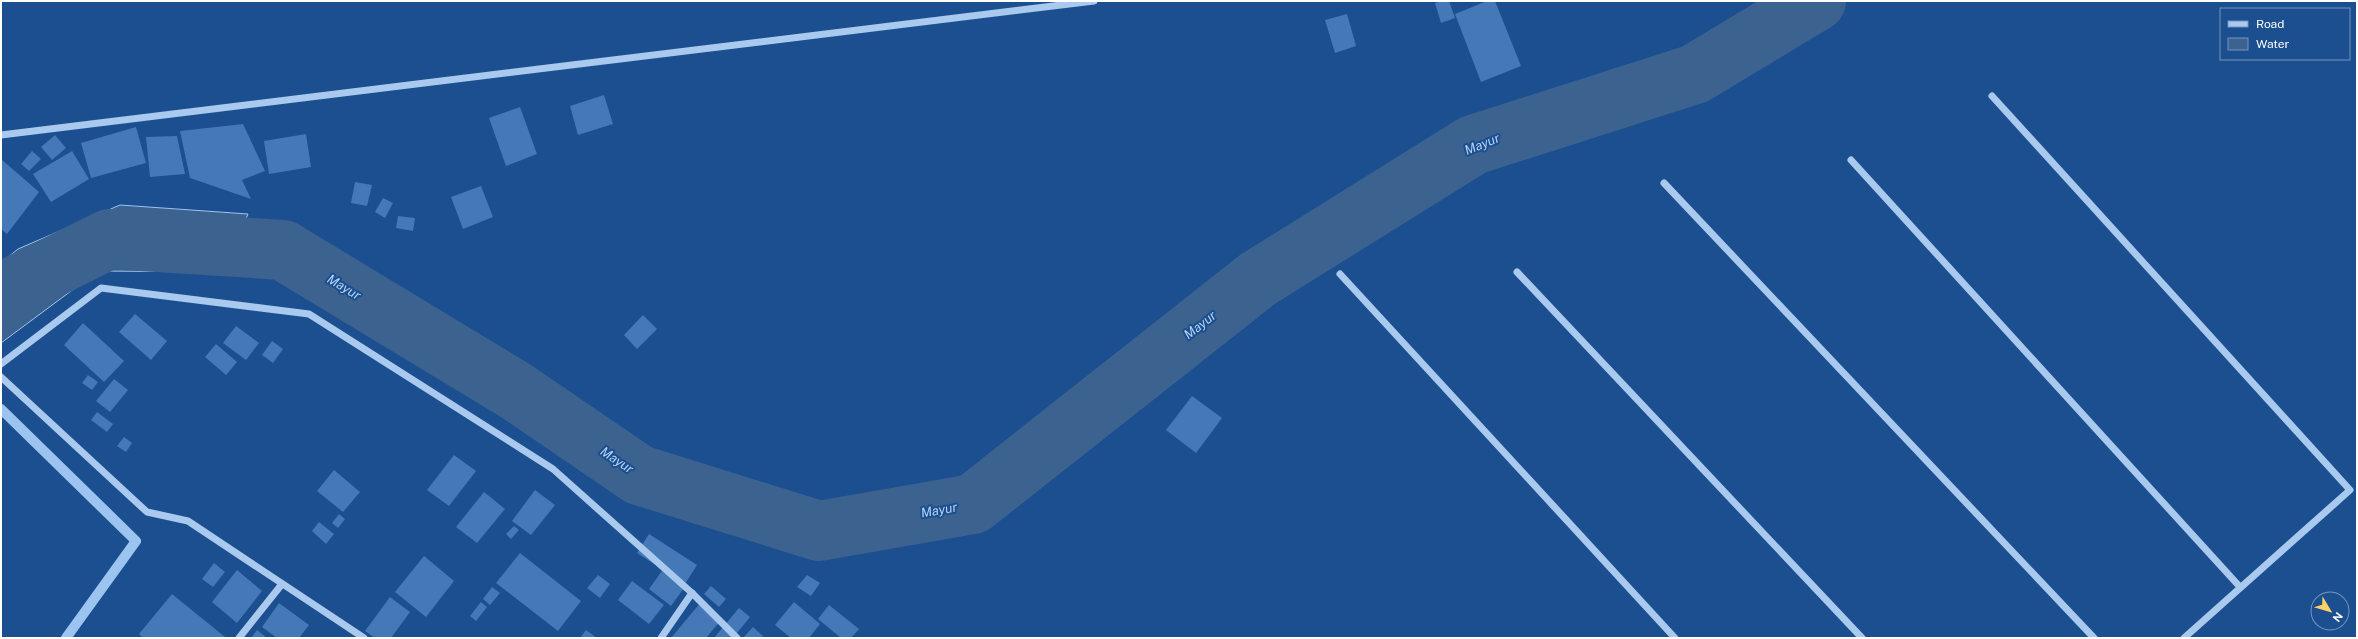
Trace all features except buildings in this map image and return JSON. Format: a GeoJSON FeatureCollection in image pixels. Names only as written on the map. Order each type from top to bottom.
{"type":"FeatureCollection","features":[{"type":"Feature","properties":{"kind":"street"},"geometry":{"type":"LineString","coordinates":[[1,135],[1094,1]]}},
{"type":"Feature","properties":{"kind":"street"},"geometry":{"type":"LineString","coordinates":[[1992,96],[2350,490],[2184,638]]}},
{"type":"Feature","properties":{"kind":"street"},"geometry":{"type":"LineString","coordinates":[[1851,160],[2240,587]]}},
{"type":"Feature","properties":{"kind":"street"},"geometry":{"type":"LineString","coordinates":[[1664,183],[2094,638]]}},
{"type":"Feature","properties":{"kind":"street"},"geometry":{"type":"LineString","coordinates":[[1517,272],[1862,638]]}},
{"type":"Feature","properties":{"kind":"street"},"geometry":{"type":"LineString","coordinates":[[1340,274],[1675,638]]}},
{"type":"Feature","properties":{"kind":"street"},"geometry":{"type":"LineString","coordinates":[[1,364],[101,288],[309,314],[553,470],[692,593],[737,638]]}},
{"type":"Feature","properties":{"kind":"street"},"geometry":{"type":"LineString","coordinates":[[1,377],[147,512],[188,521],[364,638]]}},
{"type":"Feature","properties":{"kind":"street"},"geometry":{"type":"LineString","coordinates":[[239,638],[282,584]]}},
{"type":"Feature","properties":{"kind":"street"},"geometry":{"type":"LineString","coordinates":[[661,638],[692,593]]}},
{"type":"Feature","properties":{"kind":"water"},"geometry":{"type":"Polygon","coordinates":[[[120,205],[248,214],[225,272],[98,271],[1,343],[1,263],[18,249],[120,205]]]}},
{"type":"Feature","properties":{"kind":"waterway","name":"Mayur"},"geometry":{"type":"LineString","coordinates":[[1,293],[109,239],[283,250],[516,391],[639,475],[819,531],[973,504],[1258,279],[1473,145],[1695,74],[1816,1]]}},
{"type":"Feature","properties":{"kind":"waterway"},"geometry":{"type":"LineString","coordinates":[[1,409],[136,541],[66,638]]}}]}
